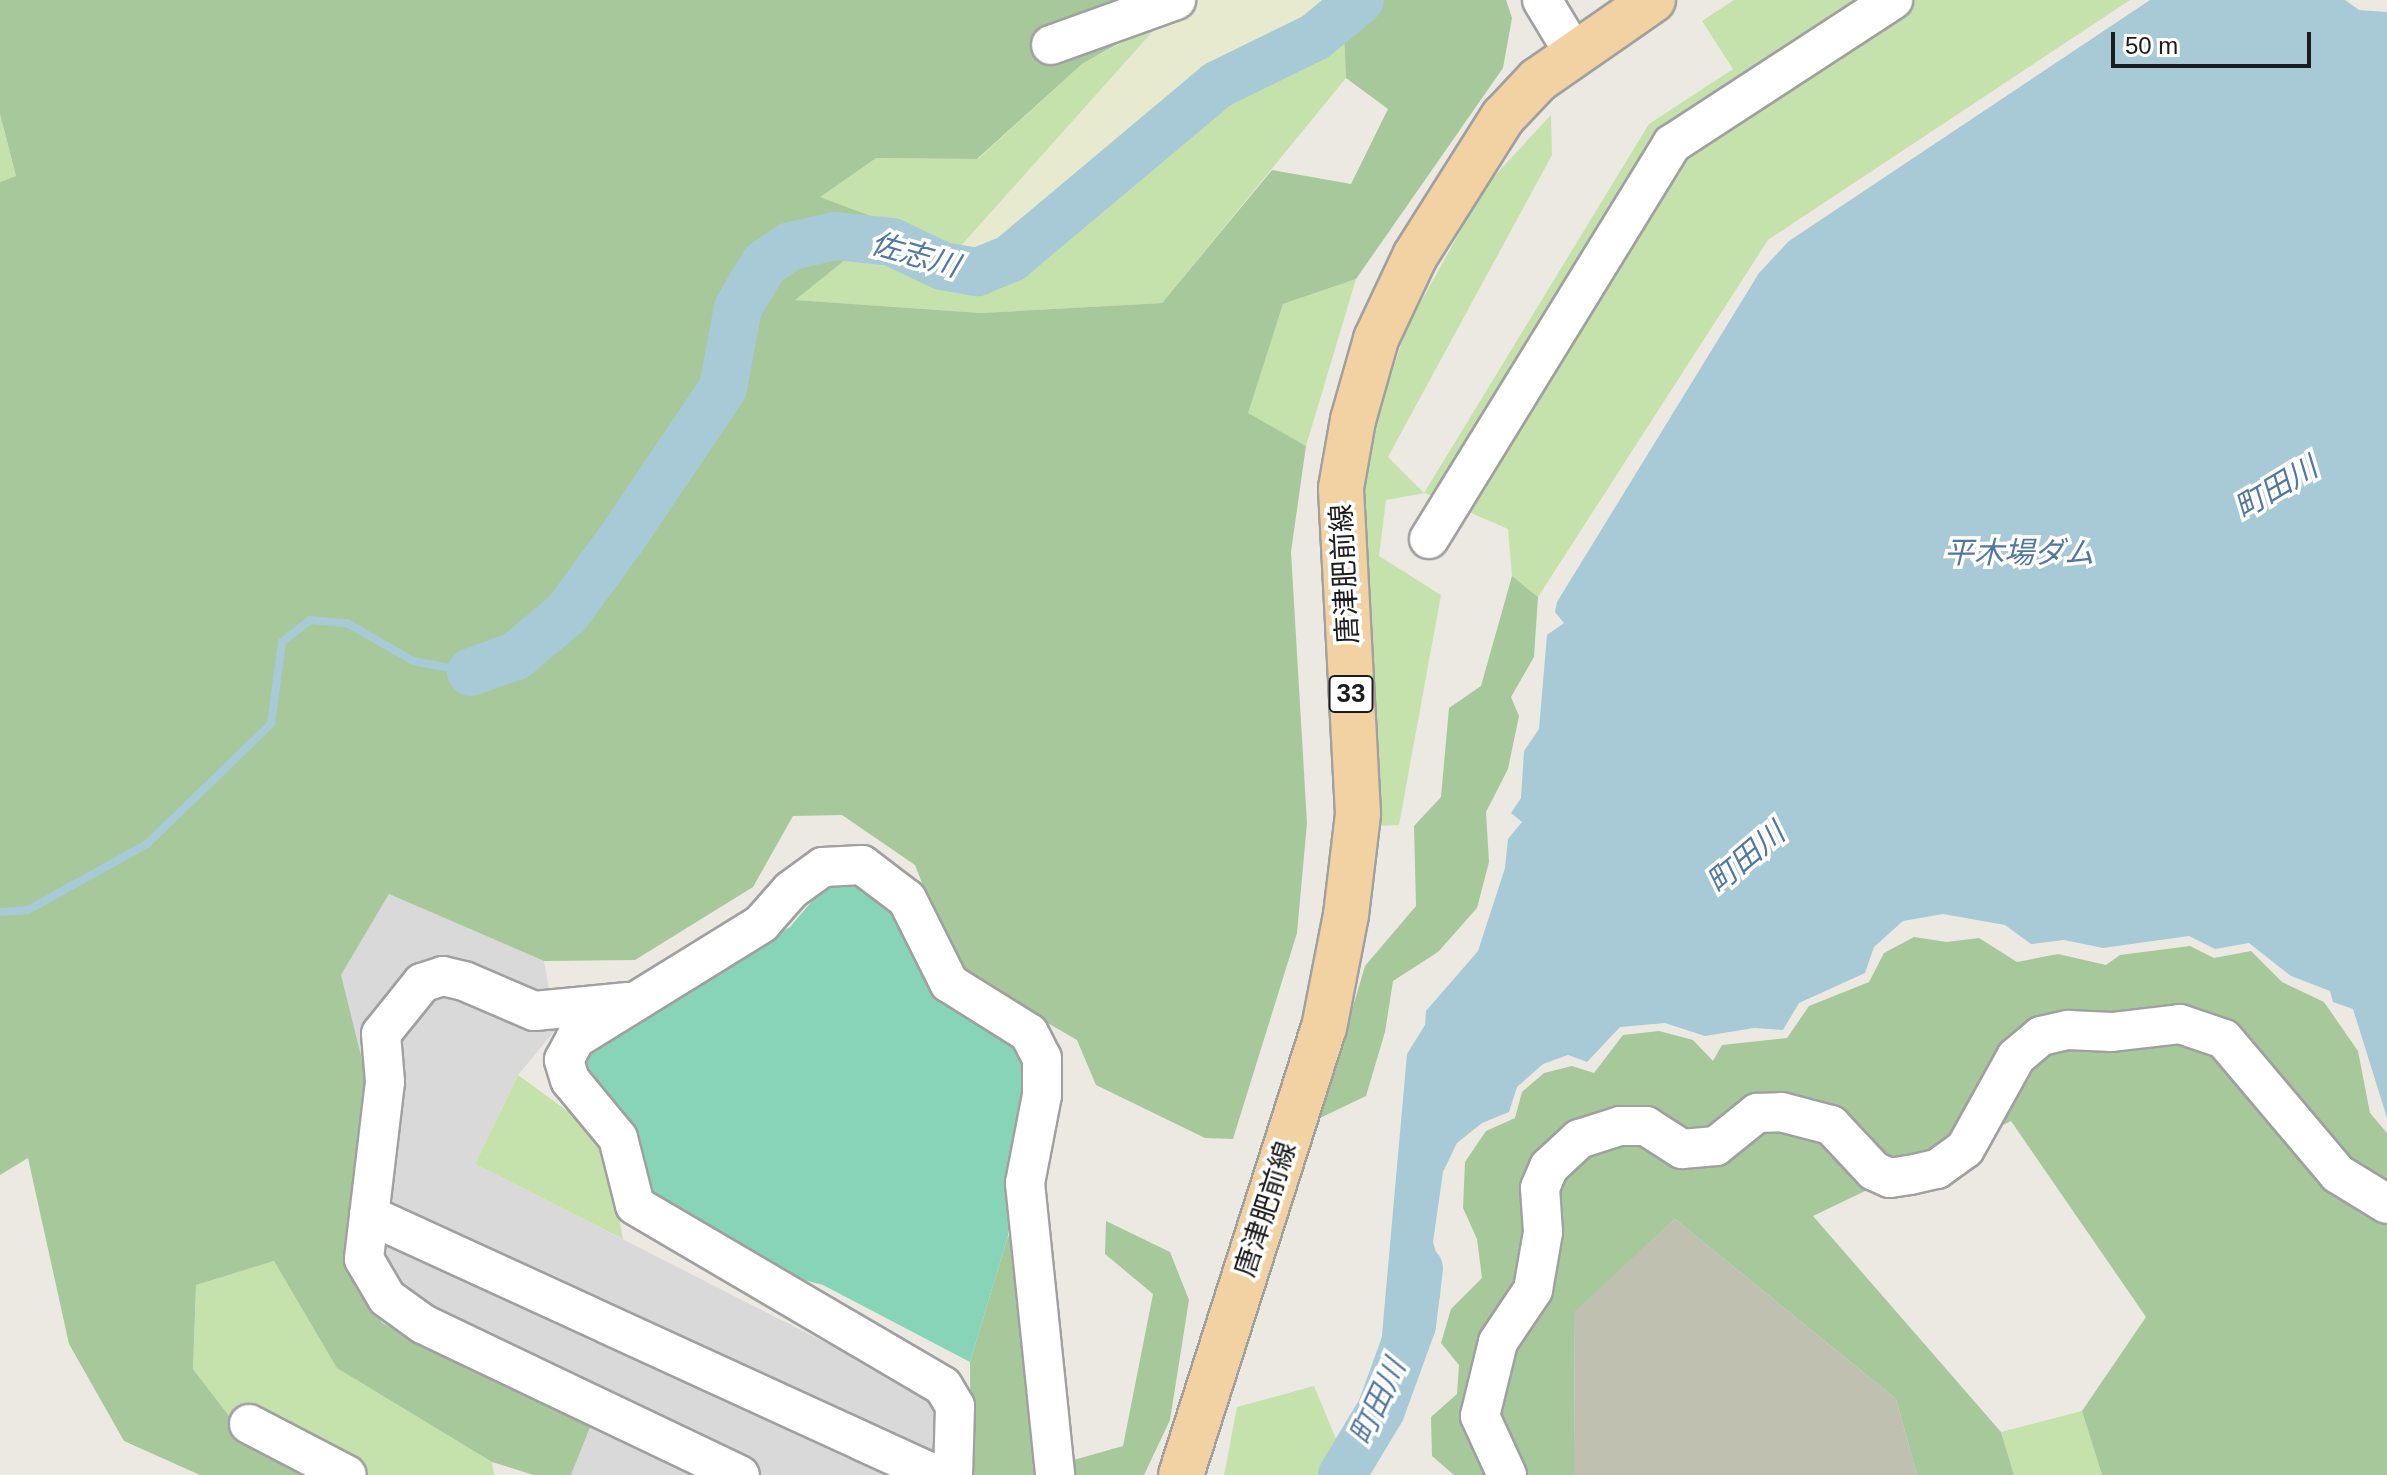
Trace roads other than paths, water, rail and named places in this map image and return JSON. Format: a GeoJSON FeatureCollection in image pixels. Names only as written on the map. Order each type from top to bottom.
{"type":"FeatureCollection","features":[{"type":"Feature","properties":{"kind":"main road","name":"唐津肥前線"},"geometry":{"type":"LineString","coordinates":[[1181,1475],[1324,1028],[1346,915],[1358,814],[1342,573],[1341,488],[1353,420],[1376,339],[1415,256],[1503,117],[1574,53],[1653,0]]}},
{"type":"Feature","properties":{"kind":"street"},"geometry":{"type":"LineString","coordinates":[[1051,45],[1176,0]]}},
{"type":"Feature","properties":{"kind":"street"},"geometry":{"type":"LineString","coordinates":[[1542,0],[1574,53]]}},
{"type":"Feature","properties":{"kind":"street"},"geometry":{"type":"LineString","coordinates":[[1429,539],[1672,144],[1893,0]]}},
{"type":"Feature","properties":{"kind":"street"},"geometry":{"type":"LineString","coordinates":[[953,1475],[955,1406],[943,1386],[635,1205],[618,1138],[570,1080],[564,1060],[575,1039],[761,924],[791,890],[823,867],[862,865],[907,899],[949,983],[1029,1033],[1042,1058],[1042,1095],[1025,1183],[1055,1475]]}},
{"type":"Feature","properties":{"kind":"street"},"geometry":{"type":"LineString","coordinates":[[631,1002],[534,1011],[464,981],[443,976],[422,983],[381,1034],[385,1082],[364,1259],[387,1298],[423,1324],[740,1475]]}},
{"type":"Feature","properties":{"kind":"street"},"geometry":{"type":"LineString","coordinates":[[1507,1475],[1487,1441],[1480,1416],[1498,1342],[1533,1290],[1543,1232],[1540,1188],[1549,1167],[1579,1139],[1620,1126],[1646,1126],[1682,1149],[1716,1146],[1757,1113],[1781,1112],[1831,1125],[1874,1171],[1890,1178],[1910,1175],[1937,1169],[1965,1149],[2016,1057],[2041,1036],[2068,1030],[2112,1032],[2180,1024],[2224,1039],[2338,1174],[2387,1204]]}},
{"type":"Feature","properties":{"kind":"street"},"geometry":{"type":"LineString","coordinates":[[369,1215],[936,1475]]}},
{"type":"Feature","properties":{"kind":"street"},"geometry":{"type":"LineString","coordinates":[[249,1424],[347,1475]]}},
{"type":"Feature","properties":{"kind":"water","name":"平木場ダム"},"geometry":{"type":"Polygon","coordinates":[[[2150,0],[2345,0],[2359,10],[2387,12],[2387,1118],[2353,1009],[2333,1002],[2330,991],[2291,976],[2249,943],[2215,949],[2189,936],[2103,948],[2064,940],[2031,944],[2005,925],[1943,914],[1903,921],[1874,947],[1865,973],[1799,1003],[1783,1030],[1754,1028],[1705,1036],[1665,1023],[1620,1027],[1587,1062],[1568,1055],[1543,1064],[1517,1087],[1509,1112],[1482,1123],[1457,1143],[1443,1172],[1433,1242],[1441,1269],[1440,1298],[1417,1334],[1391,1323],[1381,1346],[1407,1054],[1425,1025],[1426,1011],[1478,951],[1505,868],[1508,839],[1522,822],[1511,813],[1521,798],[1524,751],[1539,729],[1547,635],[1564,623],[1555,612],[1557,602],[1759,273],[1789,241],[2150,0]]]}},
{"type":"Feature","properties":{"kind":"waterway","name":"佐志川"},"geometry":{"type":"LineString","coordinates":[[471,672],[516,656],[567,613],[622,538],[723,388],[738,308],[764,264],[791,246],[835,236],[892,242],[942,266],[977,272],[1011,258],[1217,85],[1315,37],[1360,0]]}},
{"type":"Feature","properties":{"kind":"waterway"},"geometry":{"type":"LineString","coordinates":[[0,912],[28,910],[147,844],[271,724],[282,642],[310,620],[347,623],[413,661],[471,672]]}},
{"type":"Feature","properties":{"kind":"waterway","name":"町田川"},"geometry":{"type":"LineString","coordinates":[[1342,1475],[1381,1410],[1412,1325],[1419,1268]]}}]}
